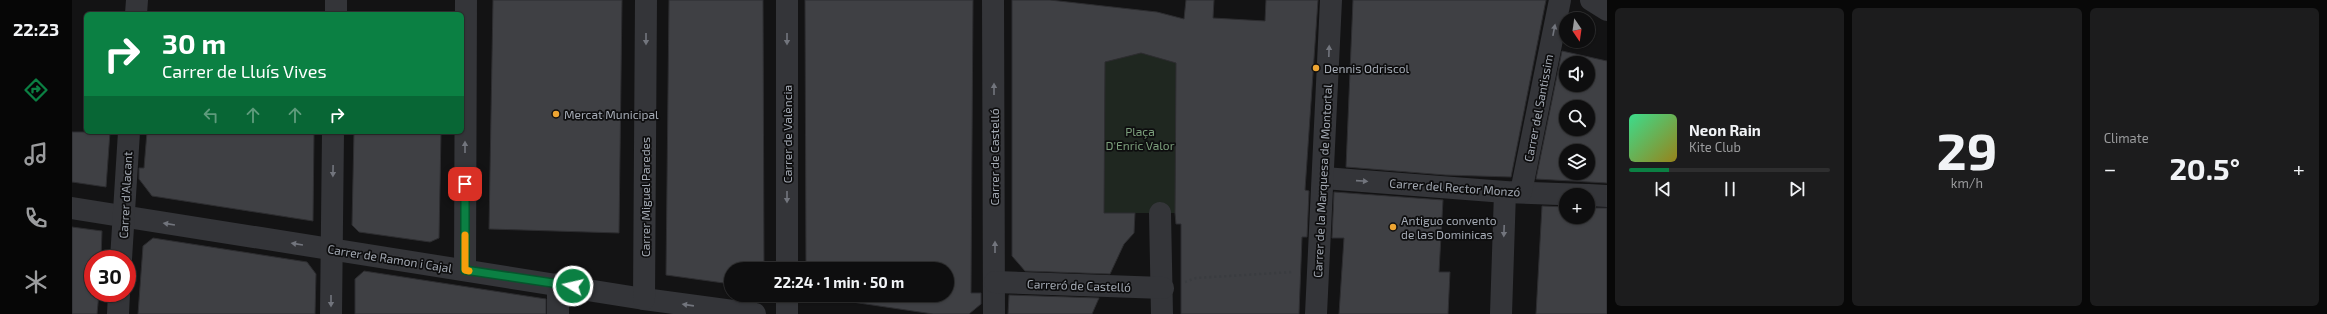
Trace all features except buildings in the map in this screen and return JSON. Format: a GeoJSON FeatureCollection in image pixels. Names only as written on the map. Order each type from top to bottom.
{"type":"FeatureCollection","features":[{"type":"Feature","properties":{"kind":"street"},"geometry":{"type":"LineString","coordinates":[[136,12],[137,0]]}},
{"type":"Feature","properties":{"kind":"street"},"geometry":{"type":"LineString","coordinates":[[336,0],[336,12]]}},
{"type":"Feature","properties":{"kind":"street"},"geometry":{"type":"LineString","coordinates":[[465,270],[466,0]]}},
{"type":"Feature","properties":{"kind":"street","name":"Carrer Miguel Paredes"},"geometry":{"type":"LineString","coordinates":[[644,299],[646,0]]}},
{"type":"Feature","properties":{"kind":"street","name":"Carrer de València"},"geometry":{"type":"LineString","coordinates":[[787,0],[787,262]]}},
{"type":"Feature","properties":{"kind":"street","name":"Carrer de Castelló"},"geometry":{"type":"LineString","coordinates":[[993,0],[994,314]]}},
{"type":"Feature","properties":{"kind":"street","name":"Carrer de la Marquesa de Montortal"},"geometry":{"type":"LineString","coordinates":[[1316,314],[1324,178],[1331,0]]}},
{"type":"Feature","properties":{"kind":"street","name":"Carrer del Santissim"},"geometry":{"type":"LineString","coordinates":[[1501,314],[1513,192],[1560,0]]}},
{"type":"Feature","properties":{"kind":"street"},"geometry":{"type":"LineString","coordinates":[[1591,0],[1607,10]]}},
{"type":"Feature","properties":{"kind":"street","name":"Carrer d'Alacant"},"geometry":{"type":"LineString","coordinates":[[122,250],[129,134]]}},
{"type":"Feature","properties":{"kind":"street"},"geometry":{"type":"LineString","coordinates":[[331,314],[333,134]]}},
{"type":"Feature","properties":{"kind":"street","name":"Carrer del Rector Monzó"},"geometry":{"type":"LineString","coordinates":[[1324,178],[1513,192],[1559,194]]}},
{"type":"Feature","properties":{"kind":"street","name":"Carrer del Rector Monzó"},"geometry":{"type":"LineString","coordinates":[[1595,195],[1607,196]]}},
{"type":"Feature","properties":{"kind":"street","name":"Carrer de Ramon i Cajal"},"geometry":{"type":"LineString","coordinates":[[72,208],[558,284],[644,299],[755,314]]}},
{"type":"Feature","properties":{"kind":"street"},"geometry":{"type":"LineString","coordinates":[[1160,213],[1162,314]]}},
{"type":"Feature","properties":{"kind":"street","name":"Carreró de Castelló"},"geometry":{"type":"LineString","coordinates":[[995,282],[1162,288]]}},
{"type":"Feature","properties":{"kind":"street"},"geometry":{"type":"LineString","coordinates":[[558,284],[558,314]]}},
{"type":"Feature","properties":{"kind":"street"},"geometry":{"type":"LineString","coordinates":[[118,314],[119,302]]}},
{"type":"Feature","properties":{"kind":"street"},"geometry":{"type":"LineString","coordinates":[[787,302],[787,314]]}},
{"type":"Feature","properties":{"kind":"path"},"geometry":{"type":"LineString","coordinates":[[1162,288],[1196,278],[1318,271]]}},
{"type":"Feature","properties":{"kind":"green space","name":"Plaça D'Enric Valor"},"geometry":{"type":"Polygon","coordinates":[[[1141,53],[1176,63],[1175,213],[1104,213],[1105,62],[1141,53]]]}},
{"type":"Feature","properties":{"kind":"slow traffic"},"geometry":{"type":"LineString","coordinates":[[465,235],[465,270],[469,271]]}},
{"type":"Feature","properties":{"kind":"place","name":"Dennis Odriscol"},"geometry":{"type":"Point","coordinates":[1316,68]}},
{"type":"Feature","properties":{"kind":"place","name":"Mercat Municipal"},"geometry":{"type":"Point","coordinates":[556,114]}},
{"type":"Feature","properties":{"kind":"place","name":"Antiguo convento de las Dominicas"},"geometry":{"type":"Point","coordinates":[1393,227]}},
{"type":"Feature","properties":{"kind":"route"},"geometry":{"type":"LineString","coordinates":[[465,184],[465,270],[573,286]]}}]}
